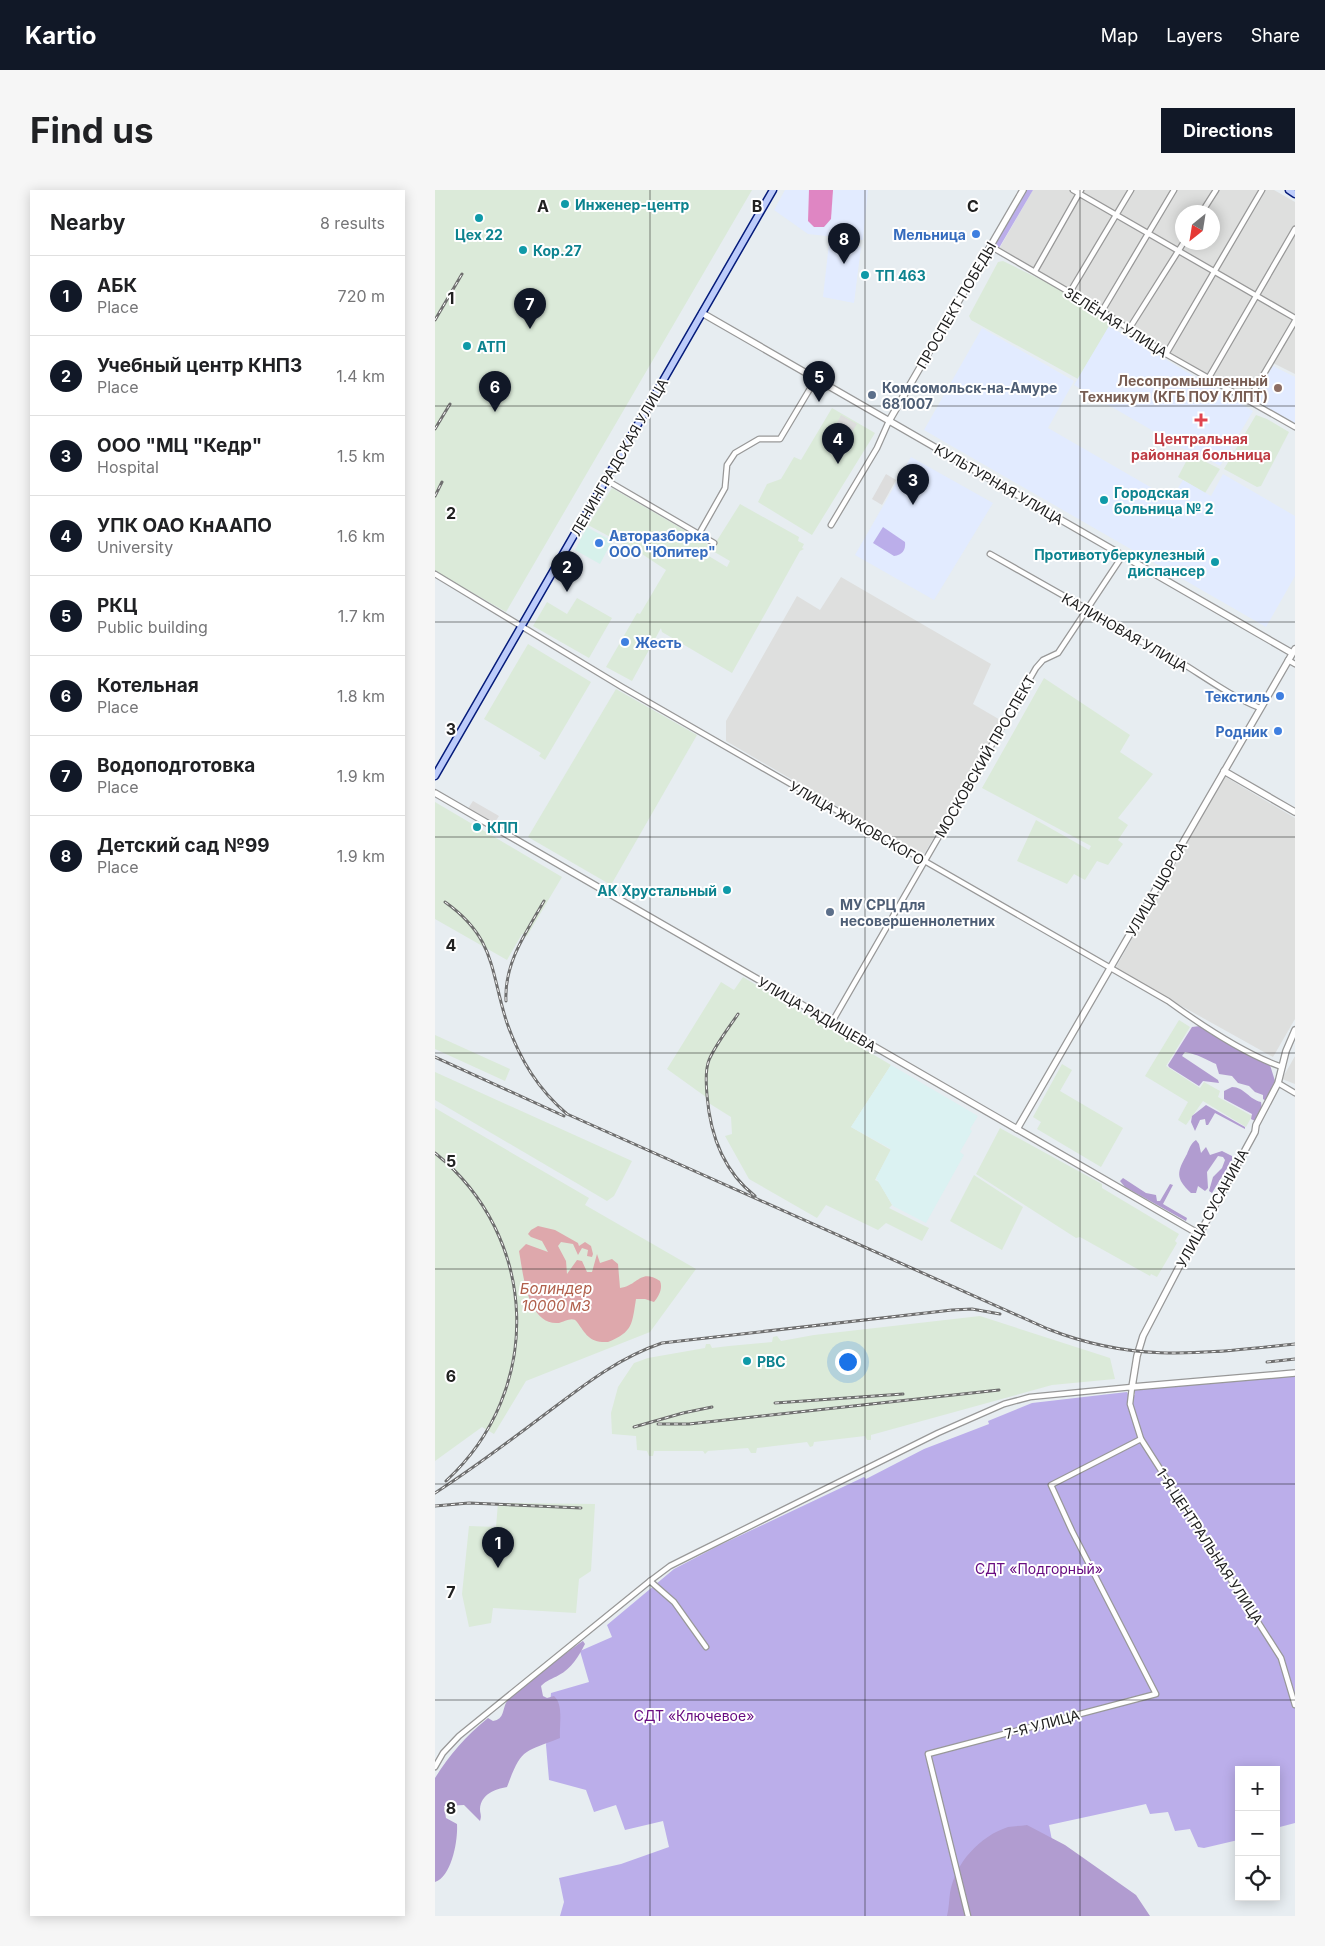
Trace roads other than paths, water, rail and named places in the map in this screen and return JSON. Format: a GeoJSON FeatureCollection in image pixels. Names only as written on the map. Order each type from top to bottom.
{"type":"FeatureCollection","features":[{"type":"Feature","properties":{"kind":"main road","name":"ЛЕНИНГРАДСКАЯ УЛИЦА"},"geometry":{"type":"LineString","coordinates":[[435,776],[773,190]]}},
{"type":"Feature","properties":{"kind":"main road"},"geometry":{"type":"LineString","coordinates":[[1289,190],[1295,194]]}},
{"type":"Feature","properties":{"kind":"street","name":"ПРОСПЕКТ ПОБЕДЫ"},"geometry":{"type":"LineString","coordinates":[[831,525],[877,448],[889,421],[1023,190]]}},
{"type":"Feature","properties":{"kind":"street"},"geometry":{"type":"LineString","coordinates":[[1073,190],[1080,192],[1147,235],[1295,319],[1249,401]]}},
{"type":"Feature","properties":{"kind":"street"},"geometry":{"type":"LineString","coordinates":[[1070,292],[1131,190]]}},
{"type":"Feature","properties":{"kind":"street"},"geometry":{"type":"LineString","coordinates":[[1102,311],[1174,190]]}},
{"type":"Feature","properties":{"kind":"street"},"geometry":{"type":"LineString","coordinates":[[1206,205],[1216,190]]}},
{"type":"Feature","properties":{"kind":"street"},"geometry":{"type":"LineString","coordinates":[[1166,354],[1262,190]]}},
{"type":"Feature","properties":{"kind":"street"},"geometry":{"type":"LineString","coordinates":[[1035,272],[1080,192]]}},
{"type":"Feature","properties":{"kind":"street"},"geometry":{"type":"LineString","coordinates":[[1208,379],[1295,228]]}},
{"type":"Feature","properties":{"kind":"street","name":"ЗЕЛЁНАЯ УЛИЦА"},"geometry":{"type":"LineString","coordinates":[[990,246],[1102,311],[1166,354],[1208,379],[1295,427]]}},
{"type":"Feature","properties":{"kind":"street"},"geometry":{"type":"LineString","coordinates":[[1129,329],[1178,252]]}},
{"type":"Feature","properties":{"kind":"street","name":"КУЛЬТУРНАЯ УЛИЦА"},"geometry":{"type":"LineString","coordinates":[[702,313],[1294,652]]}},
{"type":"Feature","properties":{"kind":"street"},"geometry":{"type":"LineString","coordinates":[[699,534],[725,488],[727,465],[735,452],[759,439],[779,440],[811,387],[822,383]]}},
{"type":"Feature","properties":{"kind":"street"},"geometry":{"type":"LineString","coordinates":[[606,480],[714,542]]}},
{"type":"Feature","properties":{"kind":"street","name":"КАЛИНОВАЯ УЛИЦА"},"geometry":{"type":"LineString","coordinates":[[990,554],[1127,634],[1179,661],[1236,698],[1260,708]]}},
{"type":"Feature","properties":{"kind":"street","name":"МОСКОВСКИЙ ПРОСПЕКТ"},"geometry":{"type":"LineString","coordinates":[[832,1022],[923,862],[967,791],[1036,668],[1043,660],[1058,654],[1123,555]]}},
{"type":"Feature","properties":{"kind":"street","name":"УЛИЦА ЖУКОВСКОГО"},"geometry":{"type":"LineString","coordinates":[[435,574],[521,627],[923,862],[1168,1001],[1234,1044],[1282,1067]]}},
{"type":"Feature","properties":{"kind":"street","name":"УЛИЦА ЩОРСА"},"geometry":{"type":"LineString","coordinates":[[1017,1129],[1294,652]]}},
{"type":"Feature","properties":{"kind":"street"},"geometry":{"type":"LineString","coordinates":[[1288,660],[1295,664]]}},
{"type":"Feature","properties":{"kind":"street"},"geometry":{"type":"LineString","coordinates":[[1224,771],[1295,812]]}},
{"type":"Feature","properties":{"kind":"street","name":"УЛИЦА РАДИЩЕВА"},"geometry":{"type":"LineString","coordinates":[[435,793],[1199,1234]]}},
{"type":"Feature","properties":{"kind":"street","name":"УЛИЦА СУСАНИНА"},"geometry":{"type":"LineString","coordinates":[[1132,1387],[1137,1356],[1143,1336],[1179,1267],[1255,1132],[1256,1125],[1278,1083],[1295,1030]]}},
{"type":"Feature","properties":{"kind":"street"},"geometry":{"type":"LineString","coordinates":[[1278,1083],[1295,1093]]}},
{"type":"Feature","properties":{"kind":"street"},"geometry":{"type":"LineString","coordinates":[[435,1767],[443,1753],[459,1736],[670,1566],[938,1433],[1004,1404],[1037,1396],[1295,1373]]}},
{"type":"Feature","properties":{"kind":"street","name":"1-Я ЦЕНТРАЛЬНАЯ УЛИЦА"},"geometry":{"type":"LineString","coordinates":[[1132,1387],[1130,1404],[1141,1439],[1281,1658],[1295,1705]]}},
{"type":"Feature","properties":{"kind":"street","name":"7-Я УЛИЦА"},"geometry":{"type":"LineString","coordinates":[[969,1916],[927,1754],[1156,1694],[1071,1531],[1051,1484],[1141,1439]]}},
{"type":"Feature","properties":{"kind":"street"},"geometry":{"type":"LineString","coordinates":[[650,1581],[674,1602],[706,1648]]}},
{"type":"Feature","properties":{"kind":"water","name":"Болиндер 10000 м3"},"geometry":{"type":"Polygon","coordinates":[[[538,1226],[555,1230],[578,1243],[579,1246],[585,1242],[591,1246],[592,1257],[587,1256],[588,1250],[582,1248],[578,1255],[573,1244],[561,1242],[558,1246],[566,1261],[567,1274],[577,1260],[582,1261],[587,1272],[592,1272],[597,1254],[600,1263],[612,1259],[618,1264],[620,1288],[648,1276],[660,1281],[661,1289],[654,1302],[636,1299],[632,1321],[627,1331],[608,1342],[592,1339],[573,1319],[559,1323],[548,1322],[533,1307],[525,1284],[519,1251],[526,1244],[548,1252],[542,1241],[528,1234],[538,1226]]]}},
{"type":"Feature","properties":{"kind":"railway"},"geometry":{"type":"LineString","coordinates":[[435,320],[462,274]]}},
{"type":"Feature","properties":{"kind":"railway"},"geometry":{"type":"LineString","coordinates":[[435,429],[450,404]]}},
{"type":"Feature","properties":{"kind":"railway"},"geometry":{"type":"LineString","coordinates":[[435,496],[442,482]]}},
{"type":"Feature","properties":{"kind":"railway"},"geometry":{"type":"LineString","coordinates":[[506,1001],[506,987],[512,961],[544,901]]}},
{"type":"Feature","properties":{"kind":"railway"},"geometry":{"type":"LineString","coordinates":[[445,902],[462,915],[483,942],[489,956],[512,1037],[531,1073],[547,1094],[567,1114],[1048,1329],[1080,1340],[1141,1352],[1170,1353],[1295,1344]]}},
{"type":"Feature","properties":{"kind":"railway"},"geometry":{"type":"LineString","coordinates":[[738,1014],[709,1060],[706,1073],[707,1095],[711,1124],[720,1151],[734,1175],[755,1196]]}},
{"type":"Feature","properties":{"kind":"railway"},"geometry":{"type":"LineString","coordinates":[[435,1057],[564,1116]]}},
{"type":"Feature","properties":{"kind":"railway"},"geometry":{"type":"LineString","coordinates":[[435,1153],[469,1187],[495,1226],[510,1269],[517,1314],[513,1359],[501,1403],[478,1444],[446,1481]]}},
{"type":"Feature","properties":{"kind":"railway"},"geometry":{"type":"LineString","coordinates":[[435,1493],[478,1464],[602,1373],[631,1356],[662,1343],[952,1310],[972,1309],[1000,1314]]}},
{"type":"Feature","properties":{"kind":"railway"},"geometry":{"type":"LineString","coordinates":[[1267,1362],[1295,1359]]}},
{"type":"Feature","properties":{"kind":"railway"},"geometry":{"type":"LineString","coordinates":[[658,1424],[689,1424],[999,1390]]}},
{"type":"Feature","properties":{"kind":"railway"},"geometry":{"type":"LineString","coordinates":[[775,1403],[903,1394]]}},
{"type":"Feature","properties":{"kind":"railway"},"geometry":{"type":"LineString","coordinates":[[634,1427],[712,1407]]}},
{"type":"Feature","properties":{"kind":"railway"},"geometry":{"type":"LineString","coordinates":[[435,1506],[469,1503],[581,1508]]}},
{"type":"Feature","properties":{"kind":"place","name":"Инженер-центр"},"geometry":{"type":"Point","coordinates":[565,204]}},
{"type":"Feature","properties":{"kind":"place","name":"Цех 22"},"geometry":{"type":"Point","coordinates":[479,218]}},
{"type":"Feature","properties":{"kind":"place","name":"Мельница"},"geometry":{"type":"Point","coordinates":[976,234]}},
{"type":"Feature","properties":{"kind":"place","name":"Кор.27"},"geometry":{"type":"Point","coordinates":[523,250]}},
{"type":"Feature","properties":{"kind":"place","name":"Детский сад №99"},"geometry":{"type":"Point","coordinates":[844,264]}},
{"type":"Feature","properties":{"kind":"place","name":"ТП 463"},"geometry":{"type":"Point","coordinates":[865,275]}},
{"type":"Feature","properties":{"kind":"place","name":"Водоподготовка"},"geometry":{"type":"Point","coordinates":[530,329]}},
{"type":"Feature","properties":{"kind":"place","name":"АТП"},"geometry":{"type":"Point","coordinates":[467,346]}},
{"type":"Feature","properties":{"kind":"place","name":"Лесопромышленный Техникум (КГБ ПОУ КЛПТ)"},"geometry":{"type":"Point","coordinates":[1278,388]}},
{"type":"Feature","properties":{"kind":"place","name":"Комсомольск-на-Амуре 681007"},"geometry":{"type":"Point","coordinates":[872,395]}},
{"type":"Feature","properties":{"kind":"place","name":"РКЦ"},"geometry":{"type":"Point","coordinates":[819,402]}},
{"type":"Feature","properties":{"kind":"place","name":"Котельная"},"geometry":{"type":"Point","coordinates":[495,412]}},
{"type":"Feature","properties":{"kind":"place","name":"Центральная районная больница"},"geometry":{"type":"Point","coordinates":[1201,420]}},
{"type":"Feature","properties":{"kind":"place","name":"УПК ОАО КнААПО"},"geometry":{"type":"Point","coordinates":[838,464]}},
{"type":"Feature","properties":{"kind":"place","name":"Городская больница № 2"},"geometry":{"type":"Point","coordinates":[1104,500]}},
{"type":"Feature","properties":{"kind":"place","name":"ООО \"МЦ \"Кедр\""},"geometry":{"type":"Point","coordinates":[913,505]}},
{"type":"Feature","properties":{"kind":"place","name":"Авторазборка ООО \"Юпитер\""},"geometry":{"type":"Point","coordinates":[599,543]}},
{"type":"Feature","properties":{"kind":"place","name":"Противотуберкулезный диспансер"},"geometry":{"type":"Point","coordinates":[1215,562]}},
{"type":"Feature","properties":{"kind":"place","name":"Учебный центр КНПЗ"},"geometry":{"type":"Point","coordinates":[567,592]}},
{"type":"Feature","properties":{"kind":"place","name":"Жесть"},"geometry":{"type":"Point","coordinates":[625,642]}},
{"type":"Feature","properties":{"kind":"place","name":"Текстиль"},"geometry":{"type":"Point","coordinates":[1280,696]}},
{"type":"Feature","properties":{"kind":"place","name":"Родник"},"geometry":{"type":"Point","coordinates":[1278,731]}},
{"type":"Feature","properties":{"kind":"place","name":"КПП"},"geometry":{"type":"Point","coordinates":[477,827]}},
{"type":"Feature","properties":{"kind":"place","name":"АК Хрустальный"},"geometry":{"type":"Point","coordinates":[727,890]}},
{"type":"Feature","properties":{"kind":"place","name":"МУ СРЦ для несовершеннолетних"},"geometry":{"type":"Point","coordinates":[830,912]}},
{"type":"Feature","properties":{"kind":"place","name":"РВС"},"geometry":{"type":"Point","coordinates":[747,1361]}},
{"type":"Feature","properties":{"kind":"place","name":"АБК"},"geometry":{"type":"Point","coordinates":[498,1568]}},
{"type":"Feature","properties":{"kind":"park label","name":"СДТ «Подгорный»"},"geometry":{"type":"Point","coordinates":[1039,1568]}},
{"type":"Feature","properties":{"kind":"park label","name":"СДТ «Ключевое»"},"geometry":{"type":"Point","coordinates":[694,1715]}}]}
